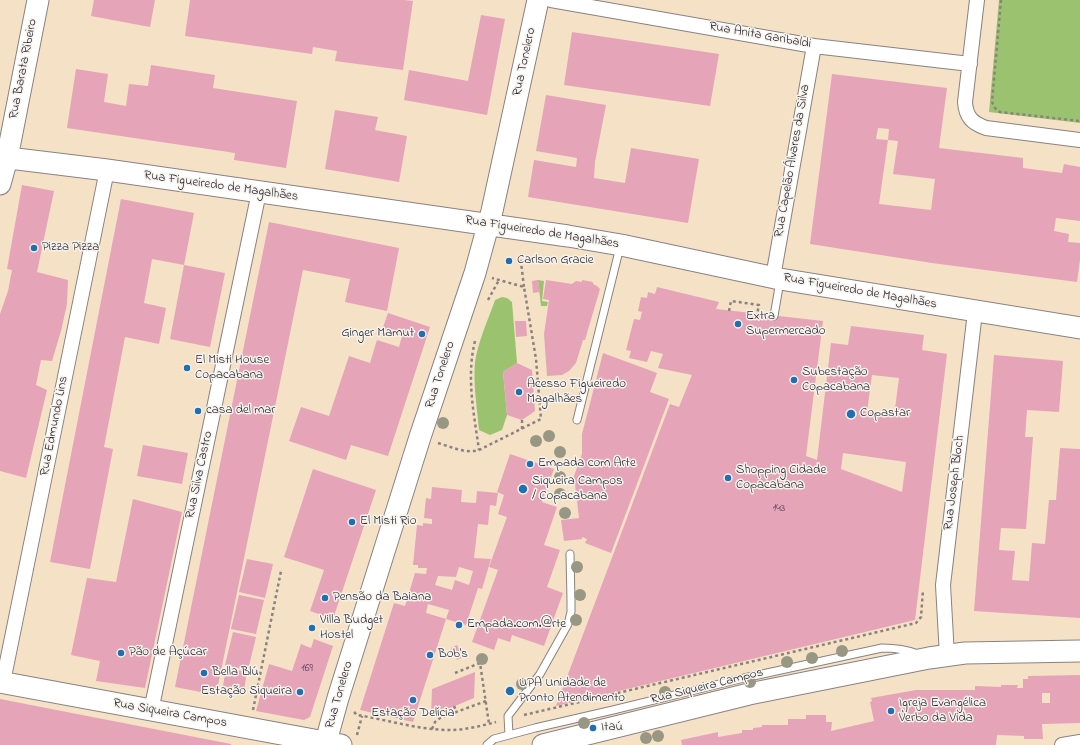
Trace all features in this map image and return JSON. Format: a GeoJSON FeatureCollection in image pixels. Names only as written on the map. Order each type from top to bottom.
{"type":"FeatureCollection","features":[{"type":"Feature","properties":{"kind":"main road","name":"Rua Barata Ribeiro"},"geometry":{"type":"LineString","coordinates":[[0,184],[3,157],[38,0]]}},
{"type":"Feature","properties":{"kind":"main road","name":"Rua Tonelero"},"geometry":{"type":"LineString","coordinates":[[337,742],[338,698],[420,437],[475,272],[489,224],[538,0]]}},
{"type":"Feature","properties":{"kind":"main road","name":"Rua Figueiredo de Magalhães"},"geometry":{"type":"LineString","coordinates":[[3,157],[107,170],[568,236],[621,245],[776,278],[975,312],[1080,328]]}},
{"type":"Feature","properties":{"kind":"main road","name":"Rua Siqueira Campos"},"geometry":{"type":"LineString","coordinates":[[543,745],[749,694],[938,657],[965,653],[1080,651]]}},
{"type":"Feature","properties":{"kind":"main road","name":"Rua Siqueira Campos"},"geometry":{"type":"LineString","coordinates":[[2,682],[150,711],[337,742]]}},
{"type":"Feature","properties":{"kind":"street","name":"Rua Anita Garibaldi"},"geometry":{"type":"LineString","coordinates":[[551,0],[814,46],[970,64]]}},
{"type":"Feature","properties":{"kind":"street"},"geometry":{"type":"LineString","coordinates":[[977,0],[965,102],[965,110],[970,119],[978,125],[986,128],[1080,140]]}},
{"type":"Feature","properties":{"kind":"street","name":"Rua Capelão Álvares da Silva"},"geometry":{"type":"LineString","coordinates":[[776,278],[814,46]]}},
{"type":"Feature","properties":{"kind":"street","name":"Rua Edmundo Lins"},"geometry":{"type":"LineString","coordinates":[[2,682],[107,170]]}},
{"type":"Feature","properties":{"kind":"street","name":"Rua Silva Castro"},"geometry":{"type":"LineString","coordinates":[[150,711],[259,192]]}},
{"type":"Feature","properties":{"kind":"street","name":"Rua Joseph Bloch"},"geometry":{"type":"LineString","coordinates":[[938,657],[943,585],[975,312]]}},
{"type":"Feature","properties":{"kind":"street"},"geometry":{"type":"LineString","coordinates":[[1062,745],[1080,742]]}},
{"type":"Feature","properties":{"kind":"lane"},"geometry":{"type":"LineString","coordinates":[[577,420],[621,245]]}},
{"type":"Feature","properties":{"kind":"lane"},"geometry":{"type":"LineString","coordinates":[[774,316],[776,278]]}},
{"type":"Feature","properties":{"kind":"lane"},"geometry":{"type":"LineString","coordinates":[[509,735],[509,714],[540,674],[568,624],[571,606],[570,554]]}},
{"type":"Feature","properties":{"kind":"lane","name":"Rua Siqueira Campos"},"geometry":{"type":"LineString","coordinates":[[487,745],[494,740],[509,735],[744,678],[882,648],[904,649],[938,657]]}},
{"type":"Feature","properties":{"kind":"path"},"geometry":{"type":"LineString","coordinates":[[1001,0],[992,102],[994,108],[1000,112],[1080,121]]}},
{"type":"Feature","properties":{"kind":"path"},"geometry":{"type":"LineString","coordinates":[[420,437],[466,452],[479,450],[541,419],[536,359],[520,254]]}},
{"type":"Feature","properties":{"kind":"path"},"geometry":{"type":"LineString","coordinates":[[488,277],[524,287]]}},
{"type":"Feature","properties":{"kind":"path"},"geometry":{"type":"LineString","coordinates":[[486,304],[499,280]]}},
{"type":"Feature","properties":{"kind":"path"},"geometry":{"type":"LineString","coordinates":[[729,311],[731,301],[759,305],[758,314]]}},
{"type":"Feature","properties":{"kind":"path"},"geometry":{"type":"LineString","coordinates":[[477,334],[470,361],[470,382],[479,450]]}},
{"type":"Feature","properties":{"kind":"path"},"geometry":{"type":"LineString","coordinates":[[522,420],[522,429]]}},
{"type":"Feature","properties":{"kind":"path"},"geometry":{"type":"LineString","coordinates":[[250,728],[281,571]]}},
{"type":"Feature","properties":{"kind":"path"},"geometry":{"type":"LineString","coordinates":[[338,698],[354,704],[353,709],[357,715],[432,729],[457,730],[489,724],[916,623],[921,617],[923,590]]}},
{"type":"Feature","properties":{"kind":"path"},"geometry":{"type":"LineString","coordinates":[[456,673],[480,663],[489,724]]}},
{"type":"Feature","properties":{"kind":"path"},"geometry":{"type":"LineString","coordinates":[[432,729],[437,720],[456,711],[486,701]]}},
{"type":"Feature","properties":{"kind":"path"},"geometry":{"type":"LineString","coordinates":[[454,706],[456,711]]}},
{"type":"Feature","properties":{"kind":"path"},"geometry":{"type":"LineString","coordinates":[[337,742],[362,716]]}},
{"type":"Feature","properties":{"kind":"green space"},"geometry":{"type":"Polygon","coordinates":[[[999,0],[1080,0],[1080,123],[989,112],[999,0]]]}},
{"type":"Feature","properties":{"kind":"green space"},"geometry":{"type":"Polygon","coordinates":[[[538,280],[544,281],[542,301],[548,302],[547,306],[541,306],[538,280]]]}},
{"type":"Feature","properties":{"kind":"green space"},"geometry":{"type":"Polygon","coordinates":[[[502,297],[507,298],[512,302],[517,363],[503,372],[507,415],[502,430],[490,435],[479,430],[475,387],[475,362],[480,340],[495,300],[502,297]]]}},
{"type":"Feature","properties":{"kind":"building"},"geometry":{"type":"Polygon","coordinates":[[[94,0],[155,0],[150,27],[91,16],[94,0]]]}},
{"type":"Feature","properties":{"kind":"building"},"geometry":{"type":"Polygon","coordinates":[[[190,0],[413,1],[403,70],[335,61],[337,51],[313,47],[312,54],[185,36],[190,0]]]}},
{"type":"Feature","properties":{"kind":"building"},"geometry":{"type":"Polygon","coordinates":[[[481,15],[505,19],[487,115],[404,100],[409,70],[468,81],[481,15]]]}},
{"type":"Feature","properties":{"kind":"building"},"geometry":{"type":"Polygon","coordinates":[[[572,32],[719,54],[710,106],[564,85],[572,32]]]}},
{"type":"Feature","properties":{"kind":"building"},"geometry":{"type":"Polygon","coordinates":[[[151,65],[215,75],[213,88],[297,101],[286,168],[234,160],[235,153],[67,128],[76,69],[108,74],[104,102],[126,106],[129,84],[148,86],[151,65]]]}},
{"type":"Feature","properties":{"kind":"building"},"geometry":{"type":"Polygon","coordinates":[[[832,74],[947,88],[939,148],[1023,158],[1023,168],[1062,173],[1064,164],[1080,167],[1080,221],[1056,218],[1054,231],[1069,234],[1068,242],[1080,243],[1080,260],[1077,282],[932,263],[810,244],[832,74]],[[878,128],[876,139],[888,140],[889,129],[878,128]],[[888,140],[879,204],[931,210],[935,179],[893,174],[898,141],[888,140]]]}},
{"type":"Feature","properties":{"kind":"building"},"geometry":{"type":"Polygon","coordinates":[[[546,95],[606,105],[595,162],[594,178],[625,183],[631,148],[699,159],[688,223],[528,197],[534,160],[576,167],[577,158],[536,151],[546,95]]]}},
{"type":"Feature","properties":{"kind":"building"},"geometry":{"type":"Polygon","coordinates":[[[335,110],[378,117],[375,130],[407,136],[399,182],[325,169],[335,110]]]}},
{"type":"Feature","properties":{"kind":"building"},"geometry":{"type":"Polygon","coordinates":[[[22,185],[54,191],[37,272],[68,280],[67,304],[52,361],[41,360],[36,385],[47,390],[26,478],[0,471],[0,314],[8,291],[12,270],[7,269],[22,185]]]}},
{"type":"Feature","properties":{"kind":"building"},"geometry":{"type":"Polygon","coordinates":[[[121,199],[194,213],[184,265],[152,259],[144,303],[166,308],[159,344],[125,337],[104,447],[113,449],[90,569],[50,562],[121,199]]]}},
{"type":"Feature","properties":{"kind":"building"},"geometry":{"type":"Polygon","coordinates":[[[269,222],[399,248],[387,311],[345,302],[350,279],[303,270],[216,695],[175,687],[269,222]]]}},
{"type":"Feature","properties":{"kind":"building"},"geometry":{"type":"Polygon","coordinates":[[[184,265],[225,273],[210,347],[170,339],[184,265]]]}},
{"type":"Feature","properties":{"kind":"building"},"geometry":{"type":"Polygon","coordinates":[[[538,280],[540,292],[533,293],[532,281],[538,280]]]}},
{"type":"Feature","properties":{"kind":"building"},"geometry":{"type":"Polygon","coordinates":[[[546,280],[572,284],[576,281],[582,282],[582,280],[593,282],[593,284],[600,289],[585,340],[583,340],[576,363],[569,371],[562,375],[547,376],[544,334],[549,300],[543,299],[546,280]]]}},
{"type":"Feature","properties":{"kind":"building"},"geometry":{"type":"Polygon","coordinates":[[[657,287],[719,302],[716,309],[823,321],[806,456],[817,460],[831,343],[848,345],[851,326],[924,335],[922,350],[947,354],[915,620],[556,706],[670,404],[679,407],[692,375],[658,368],[663,354],[651,351],[647,362],[629,358],[631,351],[626,350],[634,319],[640,320],[642,312],[638,311],[641,297],[647,298],[648,292],[655,294],[657,287]],[[872,375],[867,412],[894,416],[899,378],[872,375]],[[843,453],[841,469],[902,492],[906,462],[843,453]]]}},
{"type":"Feature","properties":{"kind":"building"},"geometry":{"type":"Polygon","coordinates":[[[388,313],[430,327],[388,456],[351,445],[346,460],[289,441],[301,407],[329,416],[349,356],[370,363],[377,340],[399,347],[402,336],[382,330],[388,313]]]}},
{"type":"Feature","properties":{"kind":"building"},"geometry":{"type":"Polygon","coordinates":[[[515,321],[526,321],[527,336],[516,337],[515,321]]]}},
{"type":"Feature","properties":{"kind":"building"},"geometry":{"type":"Polygon","coordinates":[[[603,353],[657,373],[650,392],[669,399],[611,553],[585,543],[587,539],[582,537],[582,539],[564,541],[561,520],[579,518],[574,476],[582,454],[582,434],[603,353]]]}},
{"type":"Feature","properties":{"kind":"building"},"geometry":{"type":"Polygon","coordinates":[[[994,355],[1063,361],[1059,412],[1027,410],[1025,437],[1033,437],[1026,529],[1001,528],[999,550],[1015,551],[1012,580],[1029,581],[1032,543],[1045,544],[1049,500],[1056,500],[1060,448],[1080,449],[1080,618],[974,611],[994,355]]]}},
{"type":"Feature","properties":{"kind":"building","name":"Acesso Figueiredo Magalhães"},"geometry":{"type":"Polygon","coordinates":[[[517,363],[532,370],[535,411],[522,420],[507,415],[503,372],[517,363]]]}},
{"type":"Feature","properties":{"kind":"building"},"geometry":{"type":"Polygon","coordinates":[[[143,445],[188,453],[182,484],[137,476],[143,445]]]}},
{"type":"Feature","properties":{"kind":"building"},"geometry":{"type":"Polygon","coordinates":[[[510,454],[554,469],[542,502],[557,507],[544,545],[560,550],[547,587],[563,593],[544,646],[512,635],[510,642],[498,638],[494,650],[472,642],[498,570],[489,567],[507,517],[498,514],[504,495],[497,492],[510,454]]]}},
{"type":"Feature","properties":{"kind":"building"},"geometry":{"type":"Polygon","coordinates":[[[313,469],[376,490],[333,619],[310,611],[324,570],[284,557],[313,469]]]}},
{"type":"Feature","properties":{"kind":"building"},"geometry":{"type":"Polygon","coordinates":[[[432,487],[462,490],[461,502],[476,503],[477,491],[498,493],[496,506],[490,505],[488,525],[478,524],[474,558],[491,559],[482,589],[478,588],[466,625],[446,619],[413,722],[360,710],[394,603],[405,606],[415,573],[426,574],[427,568],[418,568],[418,565],[413,565],[417,525],[423,526],[423,523],[432,524],[432,519],[424,518],[426,498],[431,499],[432,487]],[[459,567],[456,577],[438,576],[435,585],[452,590],[455,580],[469,585],[473,571],[459,567]],[[428,604],[426,613],[446,619],[449,610],[428,604]]]}},
{"type":"Feature","properties":{"kind":"building"},"geometry":{"type":"Polygon","coordinates":[[[133,499],[182,512],[145,688],[96,681],[100,661],[71,655],[87,578],[116,582],[133,499]]]}},
{"type":"Feature","properties":{"kind":"building"},"geometry":{"type":"Polygon","coordinates":[[[247,559],[273,564],[265,598],[239,592],[247,559]]]}},
{"type":"Feature","properties":{"kind":"building"},"geometry":{"type":"Polygon","coordinates":[[[239,595],[264,600],[256,634],[231,629],[239,595]]]}},
{"type":"Feature","properties":{"kind":"building"},"geometry":{"type":"Polygon","coordinates":[[[233,632],[256,637],[248,670],[225,665],[233,632]]]}},
{"type":"Feature","properties":{"kind":"building"},"geometry":{"type":"Polygon","coordinates":[[[314,639],[333,646],[310,717],[304,720],[256,711],[269,664],[292,671],[301,644],[311,648],[314,639]]]}},
{"type":"Feature","properties":{"kind":"building"},"geometry":{"type":"Polygon","coordinates":[[[457,645],[463,657],[457,660],[451,648],[457,645]]]}},
{"type":"Feature","properties":{"kind":"building"},"geometry":{"type":"Polygon","coordinates":[[[226,668],[247,672],[244,690],[223,686],[226,668]]]}},
{"type":"Feature","properties":{"kind":"building"},"geometry":{"type":"Polygon","coordinates":[[[475,672],[474,698],[431,716],[432,689],[475,672]]]}},
{"type":"Feature","properties":{"kind":"building"},"geometry":{"type":"Polygon","coordinates":[[[1080,675],[1080,723],[1042,724],[1043,739],[1024,739],[1024,736],[997,735],[996,745],[682,745],[681,740],[718,732],[718,737],[742,733],[742,730],[753,730],[753,728],[762,727],[762,725],[788,725],[788,719],[806,719],[806,715],[826,715],[826,722],[832,722],[831,731],[874,721],[870,702],[872,701],[871,698],[916,690],[975,690],[975,686],[1001,687],[1001,685],[1018,685],[1017,688],[1023,688],[1023,679],[1028,679],[1028,676],[1080,675]],[[1042,693],[1042,703],[1050,703],[1050,693],[1042,693]]]}},
{"type":"Feature","properties":{"kind":"building"},"geometry":{"type":"Polygon","coordinates":[[[0,699],[231,744],[231,745],[0,745],[0,699]]]}},
{"type":"Feature","properties":{"kind":"place","name":"Pizza Pizza"},"geometry":{"type":"Point","coordinates":[34,248]}},
{"type":"Feature","properties":{"kind":"place","name":"Carlson Gracie"},"geometry":{"type":"Point","coordinates":[509,261]}},
{"type":"Feature","properties":{"kind":"place","name":"Extra Supermercado"},"geometry":{"type":"Point","coordinates":[738,324]}},
{"type":"Feature","properties":{"kind":"place","name":"Ginger Mamut"},"geometry":{"type":"Point","coordinates":[422,334]}},
{"type":"Feature","properties":{"kind":"place","name":"El Misti House Copacabana"},"geometry":{"type":"Point","coordinates":[187,368]}},
{"type":"Feature","properties":{"kind":"place","name":"Subestação Copacabana"},"geometry":{"type":"Point","coordinates":[794,380]}},
{"type":"Feature","properties":{"kind":"place","name":"Acesso Figueiredo Magalhães"},"geometry":{"type":"Point","coordinates":[519,392]}},
{"type":"Feature","properties":{"kind":"place","name":"casa del mar"},"geometry":{"type":"Point","coordinates":[198,411]}},
{"type":"Feature","properties":{"kind":"place","name":"Copastar"},"geometry":{"type":"Point","coordinates":[851,414]}},
{"type":"Feature","properties":{"kind":"place","name":"Empada com Arte"},"geometry":{"type":"Point","coordinates":[530,464]}},
{"type":"Feature","properties":{"kind":"place","name":"Shopping Cidade Copacabana"},"geometry":{"type":"Point","coordinates":[728,478]}},
{"type":"Feature","properties":{"kind":"place","name":"Siqueira Campos / Copacabana"},"geometry":{"type":"Point","coordinates":[523,489]}},
{"type":"Feature","properties":{"kind":"place","name":"El Misti Rio"},"geometry":{"type":"Point","coordinates":[352,522]}},
{"type":"Feature","properties":{"kind":"place","name":"Pensão da Baiana"},"geometry":{"type":"Point","coordinates":[325,598]}},
{"type":"Feature","properties":{"kind":"place","name":"Empada.com.@rte"},"geometry":{"type":"Point","coordinates":[459,625]}},
{"type":"Feature","properties":{"kind":"place","name":"Villa Budget Hostel"},"geometry":{"type":"Point","coordinates":[312,628]}},
{"type":"Feature","properties":{"kind":"place","name":"Pão de Açúcar"},"geometry":{"type":"Point","coordinates":[121,653]}},
{"type":"Feature","properties":{"kind":"place","name":"Bob's"},"geometry":{"type":"Point","coordinates":[430,655]}},
{"type":"Feature","properties":{"kind":"place","name":"Bella Blú"},"geometry":{"type":"Point","coordinates":[204,673]}},
{"type":"Feature","properties":{"kind":"place","name":"UPA Unidade de Pronto Atendimento"},"geometry":{"type":"Point","coordinates":[510,691]}},
{"type":"Feature","properties":{"kind":"place","name":"Estação Siqueira"},"geometry":{"type":"Point","coordinates":[300,692]}},
{"type":"Feature","properties":{"kind":"place","name":"Estação Delícia"},"geometry":{"type":"Point","coordinates":[413,700]}},
{"type":"Feature","properties":{"kind":"place","name":"Igreja Evangélica Verbo da Vida"},"geometry":{"type":"Point","coordinates":[891,711]}},
{"type":"Feature","properties":{"kind":"place","name":"Itaú"},"geometry":{"type":"Point","coordinates":[593,728]}}]}
